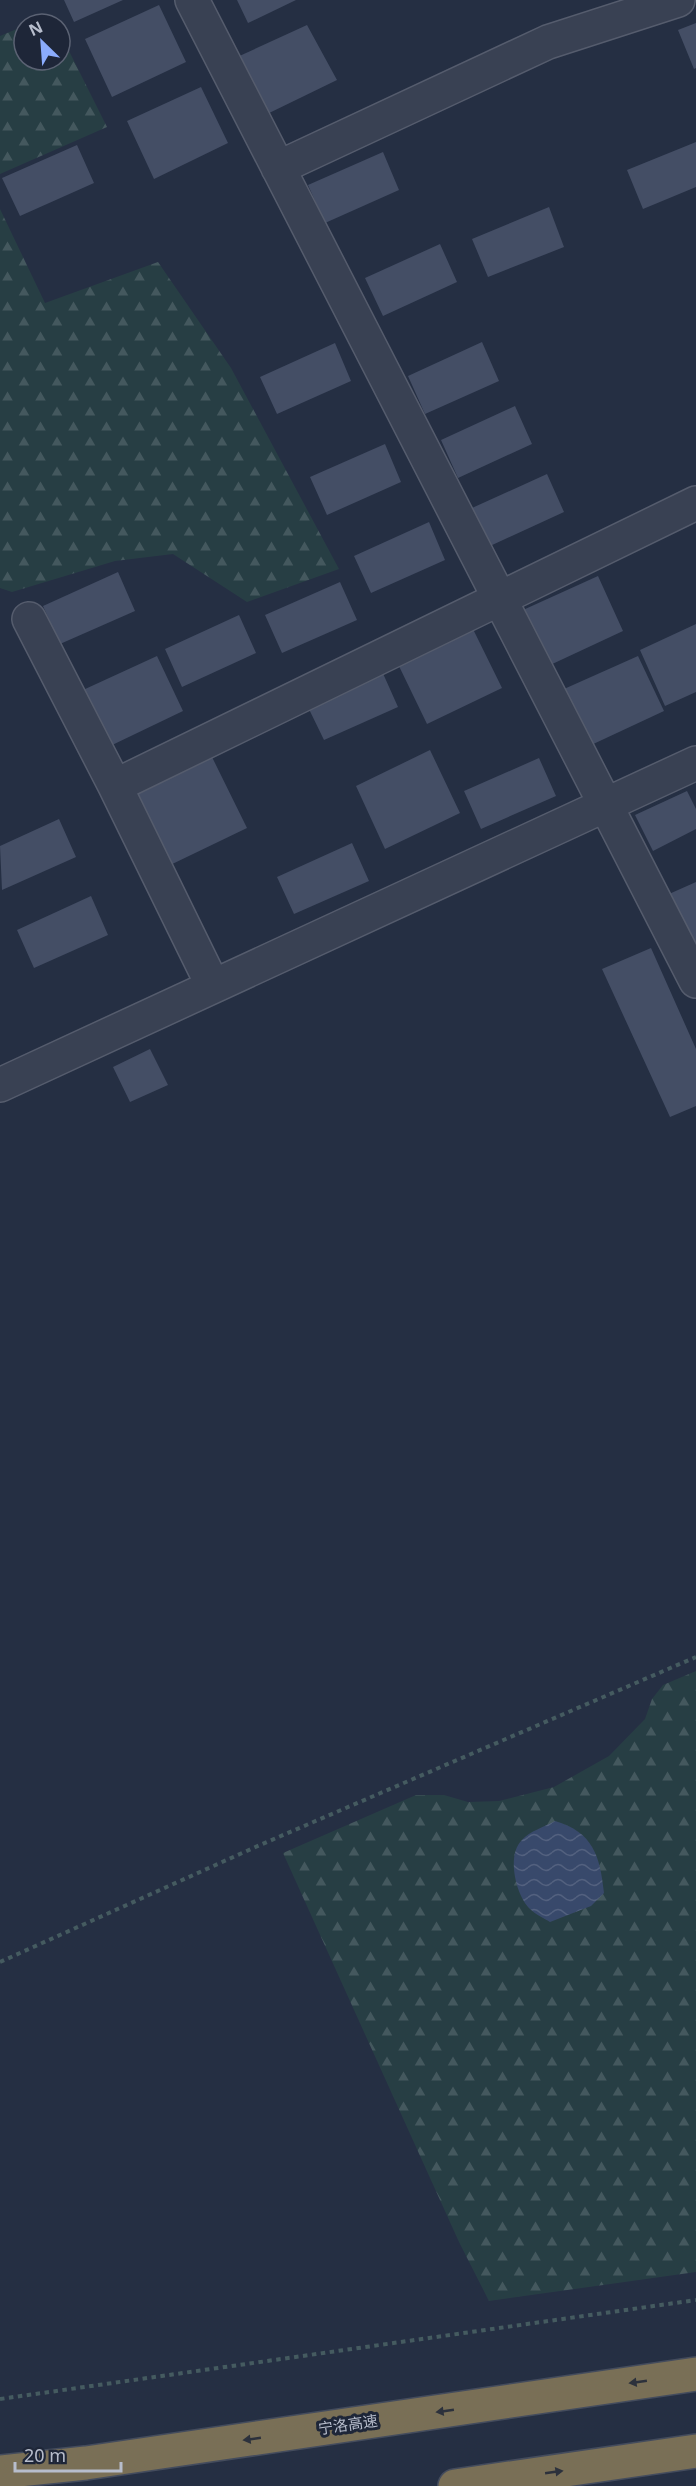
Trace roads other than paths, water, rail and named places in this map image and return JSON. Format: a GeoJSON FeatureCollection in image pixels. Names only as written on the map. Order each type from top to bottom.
{"type":"FeatureCollection","features":[{"type":"Feature","properties":{"kind":"highway","name":"宁洛高速"},"geometry":{"type":"LineString","coordinates":[[0,2472],[98,2462],[696,2374]]}},
{"type":"Feature","properties":{"kind":"highway"},"geometry":{"type":"LineString","coordinates":[[455,2486],[696,2451]]}},
{"type":"Feature","properties":{"kind":"street"},"geometry":{"type":"LineString","coordinates":[[192,0],[696,981]]}},
{"type":"Feature","properties":{"kind":"street"},"geometry":{"type":"LineString","coordinates":[[278,168],[548,42],[678,0]]}},
{"type":"Feature","properties":{"kind":"street"},"geometry":{"type":"LineString","coordinates":[[115,786],[696,503]]}},
{"type":"Feature","properties":{"kind":"street"},"geometry":{"type":"LineString","coordinates":[[29,620],[115,786],[213,986]]}},
{"type":"Feature","properties":{"kind":"street"},"geometry":{"type":"LineString","coordinates":[[0,1085],[696,763]]}},
{"type":"Feature","properties":{"kind":"water"},"geometry":{"type":"Polygon","coordinates":[[[555,1821],[578,1832],[592,1847],[600,1868],[604,1893],[591,1906],[550,1922],[532,1911],[525,1903],[517,1885],[514,1865],[517,1847],[522,1840],[555,1821]]]}}]}
